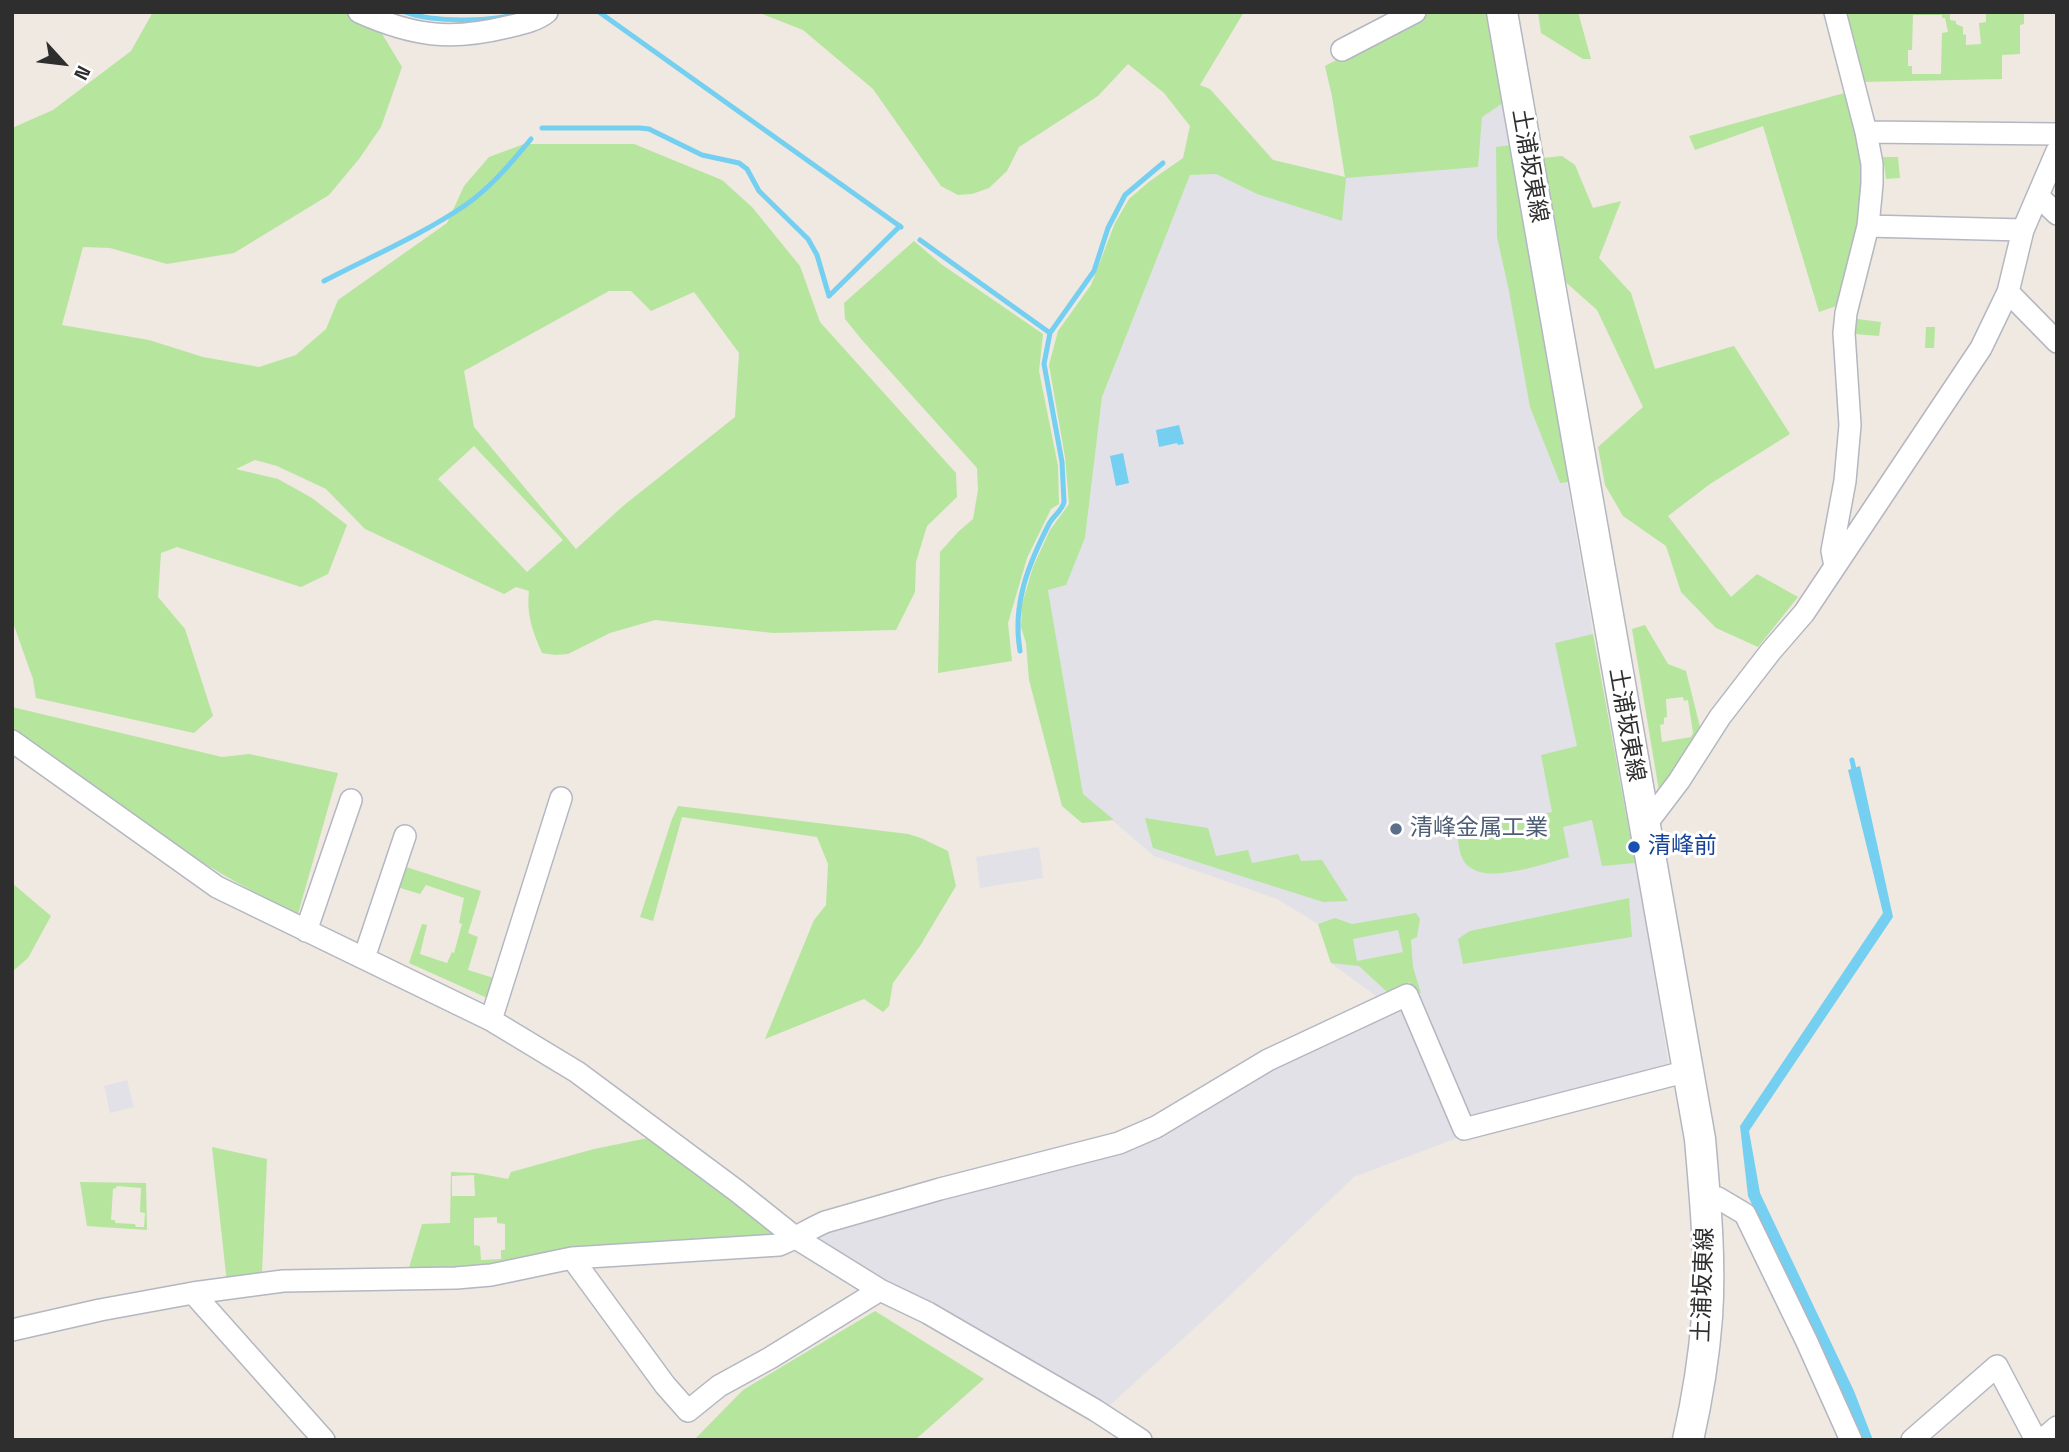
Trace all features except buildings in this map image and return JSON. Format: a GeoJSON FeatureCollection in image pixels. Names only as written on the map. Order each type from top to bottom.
{"type":"FeatureCollection","features":[{"type":"Feature","properties":{"kind":"main road","name":"土浦坂東線"},"geometry":{"type":"LineString","coordinates":[[1502,12],[1700,1139],[1707,1224],[1707,1316],[1696,1403],[1688,1440]]}},
{"type":"Feature","properties":{"kind":"street"},"geometry":{"type":"LineString","coordinates":[[371,15],[429,35],[458,36],[521,24],[547,12]]}},
{"type":"Feature","properties":{"kind":"street"},"geometry":{"type":"LineString","coordinates":[[1342,50],[1415,12]]}},
{"type":"Feature","properties":{"kind":"street"},"geometry":{"type":"LineString","coordinates":[[1835,12],[1866,132],[1872,184],[1868,226],[1846,313],[1844,333],[1849,438],[1845,481],[1832,551],[1835,566]]}},
{"type":"Feature","properties":{"kind":"street"},"geometry":{"type":"LineString","coordinates":[[1866,132],[2057,134]]}},
{"type":"Feature","properties":{"kind":"street"},"geometry":{"type":"LineString","coordinates":[[1644,827],[1720,717],[1804,613],[1981,348],[2008,292],[2023,230],[2057,152]]}},
{"type":"Feature","properties":{"kind":"street"},"geometry":{"type":"LineString","coordinates":[[2038,195],[2057,214]]}},
{"type":"Feature","properties":{"kind":"street"},"geometry":{"type":"LineString","coordinates":[[1868,226],[2023,230]]}},
{"type":"Feature","properties":{"kind":"street"},"geometry":{"type":"LineString","coordinates":[[2008,292],[2057,342]]}},
{"type":"Feature","properties":{"kind":"street"},"geometry":{"type":"LineString","coordinates":[[12,741],[217,887],[491,1020],[577,1072],[796,1238],[880,1290],[928,1313],[1095,1410],[1141,1440]]}},
{"type":"Feature","properties":{"kind":"street"},"geometry":{"type":"LineString","coordinates":[[491,1020],[561,798]]}},
{"type":"Feature","properties":{"kind":"street"},"geometry":{"type":"LineString","coordinates":[[306,931],[351,800]]}},
{"type":"Feature","properties":{"kind":"street"},"geometry":{"type":"LineString","coordinates":[[363,958],[405,836]]}},
{"type":"Feature","properties":{"kind":"street"},"geometry":{"type":"LineString","coordinates":[[12,1330],[193,1293],[284,1281],[456,1278],[491,1275],[572,1258],[779,1245],[825,1222],[1119,1143],[1156,1127],[1268,1060],[1407,995],[1465,1129],[1688,1071]]}},
{"type":"Feature","properties":{"kind":"street"},"geometry":{"type":"LineString","coordinates":[[1705,1198],[1718,1198],[1745,1214],[1851,1440]]}},
{"type":"Feature","properties":{"kind":"street"},"geometry":{"type":"LineString","coordinates":[[572,1258],[665,1385],[688,1411],[719,1387],[880,1290]]}},
{"type":"Feature","properties":{"kind":"street"},"geometry":{"type":"LineString","coordinates":[[193,1293],[324,1440]]}},
{"type":"Feature","properties":{"kind":"street"},"geometry":{"type":"LineString","coordinates":[[1912,1440],[1997,1366],[2036,1440]]}},
{"type":"Feature","properties":{"kind":"street"},"geometry":{"type":"LineString","coordinates":[[2042,1440],[2057,1427]]}},
{"type":"Feature","properties":{"kind":"shaded area"},"geometry":{"type":"Polygon","coordinates":[[[1428,12],[1487,12],[1669,1067],[1471,1121],[1411,986],[1380,999],[1331,963],[1318,924],[1277,899],[1154,856],[1083,795],[1048,590],[1066,584],[1085,538],[1102,397],[1190,175],[1216,174],[1257,194],[1273,160],[1345,177],[1325,66],[1428,12]]]}},
{"type":"Feature","properties":{"kind":"shaded area"},"geometry":{"type":"Polygon","coordinates":[[[1039,847],[1043,878],[980,888],[976,857],[1039,847]]]}},
{"type":"Feature","properties":{"kind":"shaded area"},"geometry":{"type":"Polygon","coordinates":[[[1404,1008],[1457,1138],[1354,1177],[1108,1407],[810,1237],[844,1223],[1110,1153],[1262,1072],[1404,1008]]]}},
{"type":"Feature","properties":{"kind":"shaded area"},"geometry":{"type":"Polygon","coordinates":[[[127,1080],[134,1107],[110,1113],[104,1086],[127,1080]]]}},
{"type":"Feature","properties":{"kind":"green space"},"geometry":{"type":"Polygon","coordinates":[[[153,12],[369,12],[402,67],[381,127],[329,195],[234,253],[167,264],[110,248],[83,247],[62,325],[149,340],[203,357],[259,367],[296,355],[326,329],[338,300],[447,223],[464,186],[489,157],[524,144],[634,144],[722,180],[752,207],[800,266],[820,322],[956,473],[957,497],[927,526],[916,562],[915,592],[896,630],[773,633],[655,620],[610,633],[568,654],[542,653],[531,623],[529,591],[516,587],[504,594],[365,529],[326,489],[277,466],[255,460],[236,469],[278,479],[312,498],[347,525],[328,574],[301,587],[177,547],[161,553],[158,597],[185,629],[213,716],[194,733],[36,698],[33,679],[12,620],[12,128],[53,110],[131,51],[153,12]],[[609,291],[464,371],[474,427],[576,549],[623,506],[735,417],[739,353],[694,292],[651,311],[631,291],[609,291]],[[474,446],[438,479],[527,572],[563,540],[474,446]]]}},
{"type":"Feature","properties":{"kind":"green space"},"geometry":{"type":"Polygon","coordinates":[[[757,12],[1244,12],[1200,85],[1210,89],[1273,160],[1345,177],[1325,66],[1428,12],[1487,12],[1503,103],[1482,117],[1478,167],[1346,178],[1342,221],[1257,194],[1216,174],[1190,175],[1102,397],[1085,538],[1066,585],[1048,590],[1083,794],[1114,820],[1082,823],[1062,806],[1029,680],[1026,643],[1021,627],[1022,604],[1033,567],[1050,530],[1069,504],[1065,457],[1049,365],[1058,331],[1091,285],[1115,223],[1129,199],[1183,158],[1190,126],[1164,93],[1128,64],[1098,96],[1019,147],[1007,171],[989,188],[972,194],[958,195],[941,186],[873,89],[803,30],[757,12]]]}},
{"type":"Feature","properties":{"kind":"green space"},"geometry":{"type":"Polygon","coordinates":[[[1538,12],[1578,12],[1591,59],[1583,59],[1541,33],[1538,12]]]}},
{"type":"Feature","properties":{"kind":"green space"},"geometry":{"type":"Polygon","coordinates":[[[1842,12],[1950,12],[1950,20],[1963,27],[1966,45],[1981,44],[1979,23],[1986,22],[1986,12],[2024,12],[2024,24],[2020,25],[2020,54],[2002,55],[2002,79],[1860,82],[1842,12]],[[1913,15],[1912,50],[1908,50],[1908,66],[1912,66],[1912,74],[1941,74],[1942,33],[1948,32],[1942,15],[1913,15]]]}},
{"type":"Feature","properties":{"kind":"green space"},"geometry":{"type":"Polygon","coordinates":[[[1848,92],[1866,159],[1864,208],[1842,304],[1819,312],[1763,126],[1695,150],[1689,136],[1848,92]]]}},
{"type":"Feature","properties":{"kind":"green space"},"geometry":{"type":"Polygon","coordinates":[[[1511,145],[1569,482],[1560,483],[1530,407],[1497,237],[1496,147],[1511,145]]]}},
{"type":"Feature","properties":{"kind":"green space"},"geometry":{"type":"Polygon","coordinates":[[[1562,156],[1575,165],[1593,208],[1621,201],[1599,258],[1631,293],[1655,369],[1734,346],[1790,434],[1710,484],[1668,516],[1731,597],[1757,574],[1798,597],[1758,647],[1716,628],[1681,592],[1666,546],[1623,516],[1605,485],[1598,447],[1643,407],[1597,310],[1561,278],[1542,158],[1562,156]]]}},
{"type":"Feature","properties":{"kind":"green space"},"geometry":{"type":"Polygon","coordinates":[[[1883,157],[1898,157],[1900,178],[1886,179],[1883,157]]]}},
{"type":"Feature","properties":{"kind":"green space"},"geometry":{"type":"Polygon","coordinates":[[[914,241],[941,264],[1043,334],[1039,371],[1058,466],[1059,504],[1051,509],[1027,558],[1008,623],[1012,661],[938,673],[940,552],[973,519],[978,490],[977,468],[845,319],[844,303],[914,241]]]}},
{"type":"Feature","properties":{"kind":"green space"},"geometry":{"type":"Polygon","coordinates":[[[1857,319],[1881,322],[1879,336],[1855,334],[1857,319]]]}},
{"type":"Feature","properties":{"kind":"green space"},"geometry":{"type":"Polygon","coordinates":[[[1926,327],[1935,327],[1934,348],[1925,348],[1926,327]]]}},
{"type":"Feature","properties":{"kind":"green space"},"geometry":{"type":"Polygon","coordinates":[[[1645,625],[1668,664],[1686,671],[1701,731],[1659,791],[1632,629],[1645,625]],[[1683,697],[1666,699],[1667,717],[1664,718],[1664,724],[1660,725],[1662,742],[1691,737],[1693,733],[1688,700],[1684,701],[1683,697]]]}},
{"type":"Feature","properties":{"kind":"green space"},"geometry":{"type":"Polygon","coordinates":[[[1593,634],[1635,863],[1602,866],[1592,820],[1563,827],[1569,857],[1505,873],[1480,872],[1471,868],[1462,857],[1457,833],[1552,812],[1541,755],[1577,746],[1555,643],[1593,634]]]}},
{"type":"Feature","properties":{"kind":"green space"},"geometry":{"type":"Polygon","coordinates":[[[12,707],[222,757],[249,754],[338,773],[298,914],[187,853],[12,733],[12,707]]]}},
{"type":"Feature","properties":{"kind":"green space"},"geometry":{"type":"Polygon","coordinates":[[[678,806],[908,834],[948,851],[956,886],[920,946],[893,983],[889,1006],[883,1012],[864,999],[765,1039],[814,920],[826,905],[828,864],[817,837],[682,817],[653,921],[640,917],[678,806]]]}},
{"type":"Feature","properties":{"kind":"green space"},"geometry":{"type":"Polygon","coordinates":[[[1145,818],[1208,828],[1216,856],[1248,850],[1252,863],[1298,854],[1301,861],[1322,860],[1348,901],[1323,902],[1153,848],[1145,818]]]}},
{"type":"Feature","properties":{"kind":"green space"},"geometry":{"type":"Polygon","coordinates":[[[406,867],[481,891],[468,933],[478,937],[468,970],[497,979],[492,996],[485,997],[409,963],[422,924],[427,925],[420,954],[447,963],[452,952],[454,953],[462,924],[459,923],[464,898],[426,885],[420,894],[397,887],[406,867]]]}},
{"type":"Feature","properties":{"kind":"green space"},"geometry":{"type":"Polygon","coordinates":[[[12,883],[51,916],[28,958],[12,972],[12,883]]]}},
{"type":"Feature","properties":{"kind":"green space"},"geometry":{"type":"Polygon","coordinates":[[[1629,898],[1632,937],[1463,964],[1458,939],[1470,931],[1629,898]]]}},
{"type":"Feature","properties":{"kind":"green space"},"geometry":{"type":"Polygon","coordinates":[[[1416,913],[1420,919],[1417,937],[1411,940],[1413,967],[1421,993],[1414,993],[1410,982],[1387,992],[1359,966],[1331,963],[1318,924],[1335,918],[1352,924],[1416,913]],[[1398,930],[1353,939],[1357,961],[1403,952],[1398,930]]]}},
{"type":"Feature","properties":{"kind":"green space"},"geometry":{"type":"Polygon","coordinates":[[[648,1138],[776,1234],[758,1239],[611,1245],[551,1251],[456,1270],[408,1271],[422,1224],[450,1223],[451,1172],[508,1179],[511,1172],[594,1149],[648,1138]],[[474,1175],[452,1176],[452,1196],[475,1196],[474,1175]],[[497,1217],[474,1218],[474,1245],[480,1246],[481,1260],[501,1259],[501,1250],[505,1250],[505,1224],[497,1223],[497,1217]]]}},
{"type":"Feature","properties":{"kind":"green space"},"geometry":{"type":"Polygon","coordinates":[[[212,1147],[267,1159],[262,1273],[227,1283],[212,1147]]]}},
{"type":"Feature","properties":{"kind":"green space"},"geometry":{"type":"Polygon","coordinates":[[[80,1182],[146,1183],[147,1230],[87,1226],[80,1182]],[[117,1186],[113,1189],[111,1220],[115,1220],[115,1223],[144,1227],[145,1213],[140,1212],[141,1188],[117,1186]]]}},
{"type":"Feature","properties":{"kind":"green space"},"geometry":{"type":"Polygon","coordinates":[[[875,1311],[984,1379],[915,1440],[694,1440],[743,1390],[875,1311]]]}},
{"type":"Feature","properties":{"kind":"water"},"geometry":{"type":"Polygon","coordinates":[[[1179,425],[1184,444],[1159,447],[1156,430],[1179,425]]]}},
{"type":"Feature","properties":{"kind":"water"},"geometry":{"type":"Polygon","coordinates":[[[1123,453],[1129,483],[1116,486],[1110,456],[1123,453]]]}},
{"type":"Feature","properties":{"kind":"water"},"geometry":{"type":"Polygon","coordinates":[[[1860,766],[1893,917],[1749,1131],[1760,1193],[1854,1391],[1873,1440],[1860,1440],[1748,1196],[1740,1126],[1883,913],[1848,770],[1860,766]]]}},
{"type":"Feature","properties":{"kind":"waterway"},"geometry":{"type":"LineString","coordinates":[[405,12],[430,18],[463,20],[495,18],[520,12]]}},
{"type":"Feature","properties":{"kind":"waterway"},"geometry":{"type":"LineString","coordinates":[[599,12],[901,227]]}},
{"type":"Feature","properties":{"kind":"waterway"},"geometry":{"type":"LineString","coordinates":[[542,128],[649,129],[702,155],[739,163],[747,169],[759,191],[808,239],[817,255],[829,296],[900,226]]}},
{"type":"Feature","properties":{"kind":"waterway"},"geometry":{"type":"LineString","coordinates":[[324,281],[415,235],[467,204],[493,182],[531,139]]}},
{"type":"Feature","properties":{"kind":"waterway"},"geometry":{"type":"LineString","coordinates":[[1020,651],[1018,618],[1028,570],[1041,539],[1064,502],[1062,462],[1044,364],[1050,333],[1094,271],[1108,228],[1125,195],[1163,163]]}},
{"type":"Feature","properties":{"kind":"waterway"},"geometry":{"type":"LineString","coordinates":[[920,240],[1050,333]]}},
{"type":"Feature","properties":{"kind":"waterway"},"geometry":{"type":"LineString","coordinates":[[1852,760],[1855,774]]}},
{"type":"Feature","properties":{"kind":"place","name":"清峰金属工業"},"geometry":{"type":"Point","coordinates":[1396,829]}},
{"type":"Feature","properties":{"kind":"place","name":"清峰前"},"geometry":{"type":"Point","coordinates":[1634,847]}}]}
